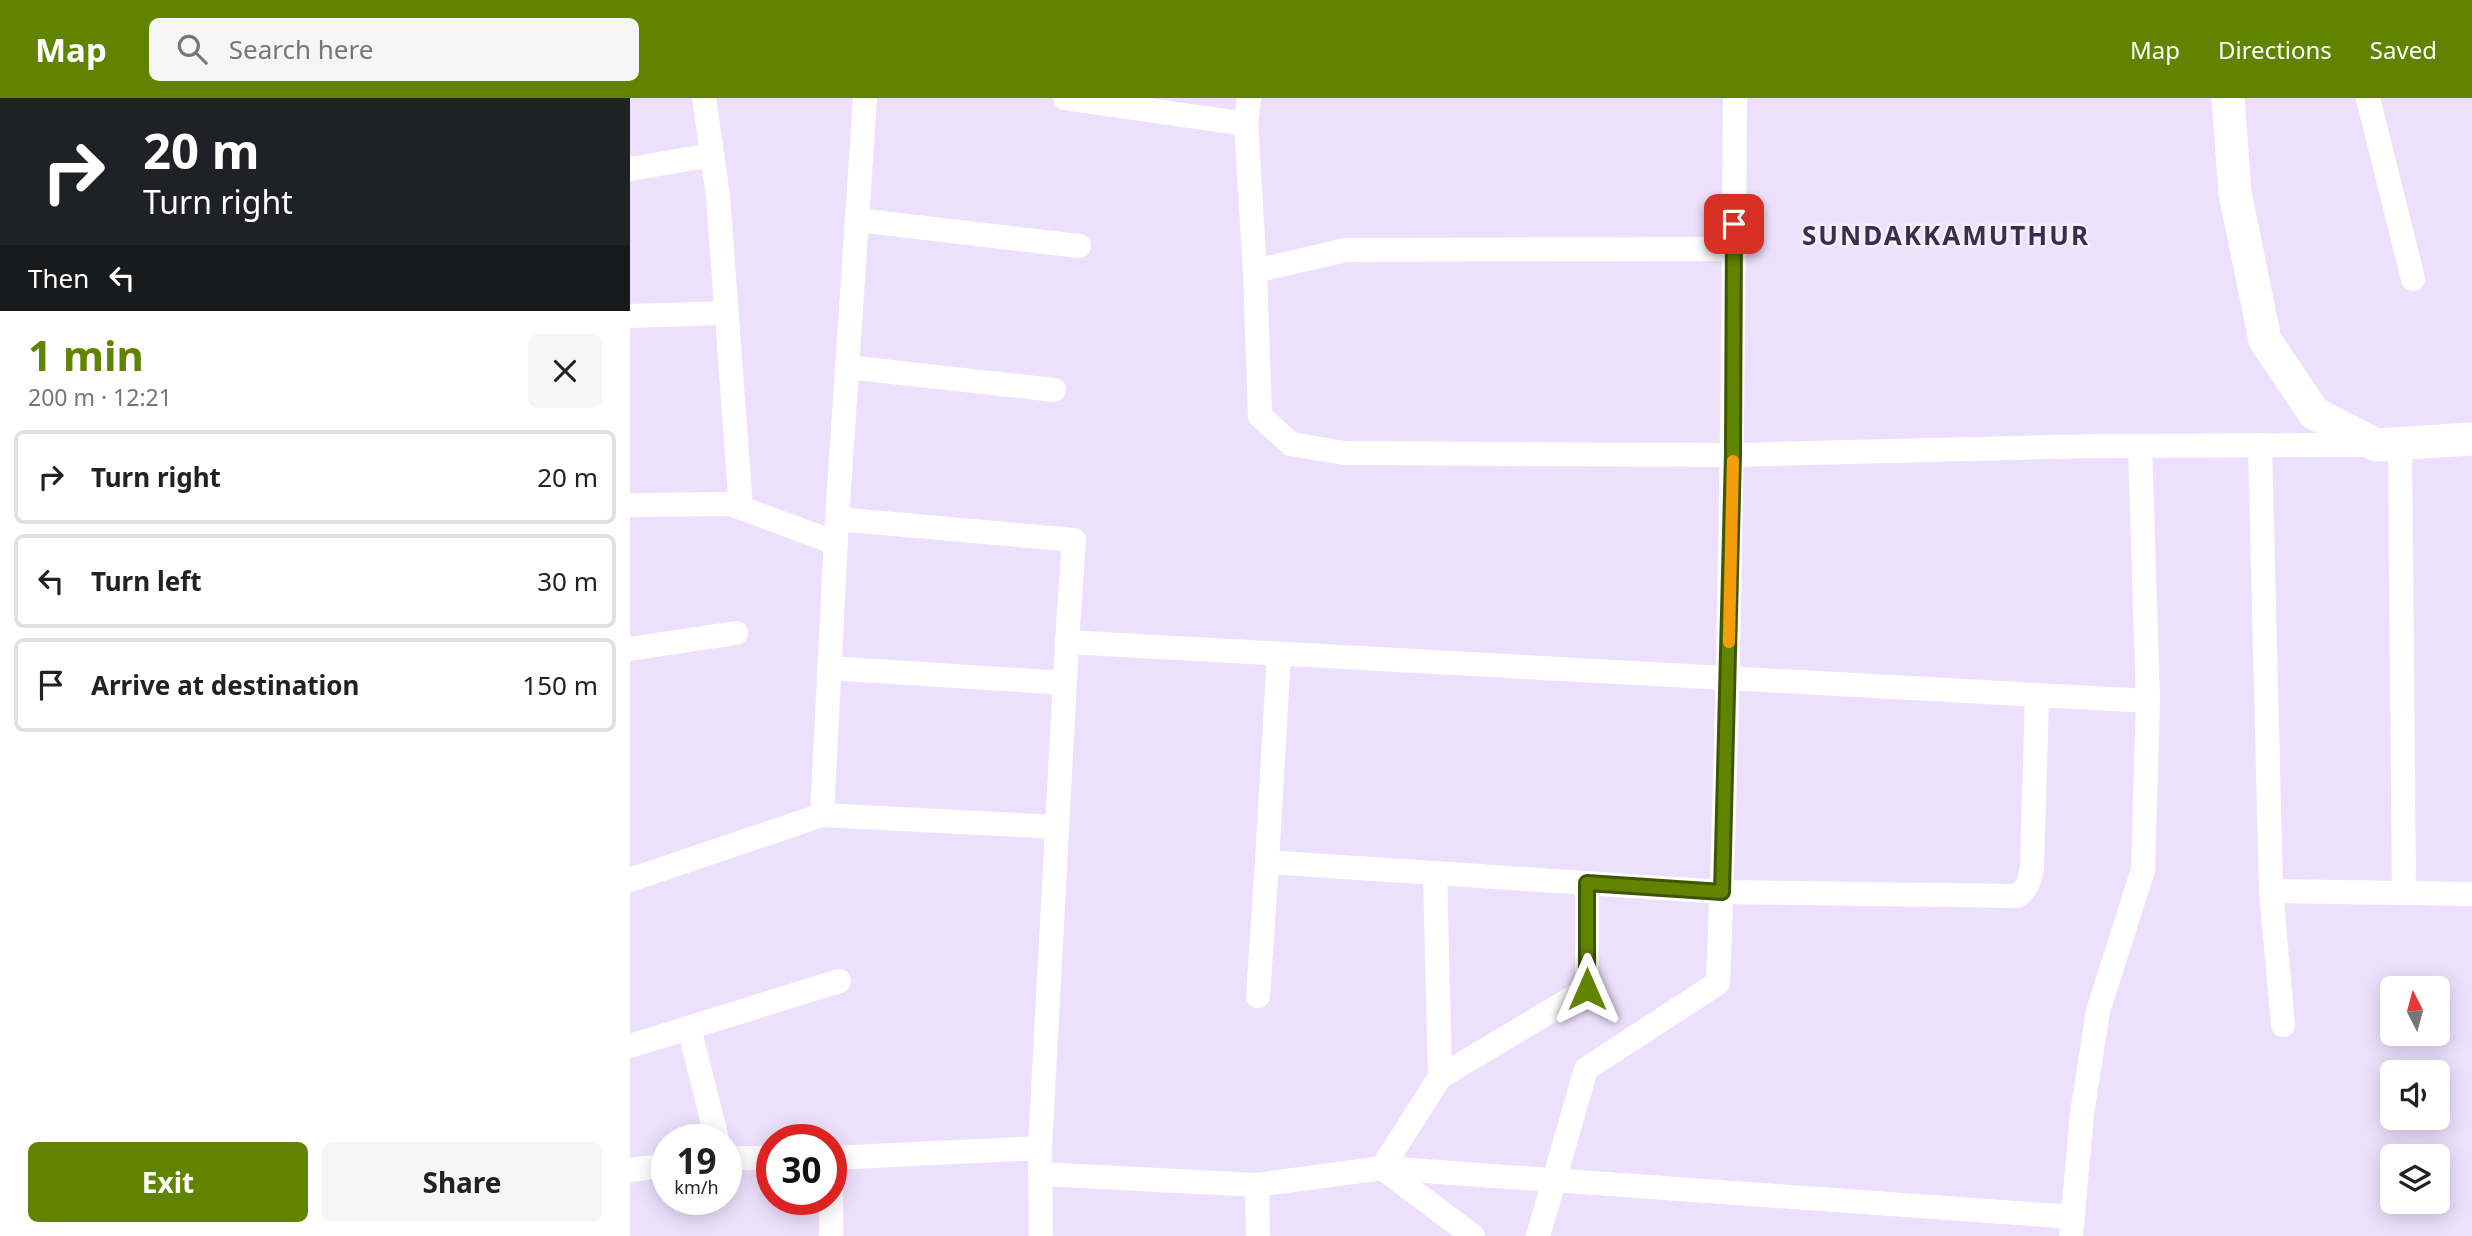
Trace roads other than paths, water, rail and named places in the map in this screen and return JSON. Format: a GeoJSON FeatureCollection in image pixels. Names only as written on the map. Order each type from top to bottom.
{"type":"FeatureCollection","features":[{"type":"Feature","properties":{"kind":"main road"},"geometry":{"type":"LineString","coordinates":[[2228,98],[2235,193],[2265,340],[2314,413],[2388,444],[2472,439]]}},
{"type":"Feature","properties":{"kind":"street"},"geometry":{"type":"LineString","coordinates":[[704,98],[718,196],[741,508]]}},
{"type":"Feature","properties":{"kind":"street"},"geometry":{"type":"LineString","coordinates":[[822,815],[836,531],[865,98]]}},
{"type":"Feature","properties":{"kind":"street"},"geometry":{"type":"LineString","coordinates":[[1065,98],[1246,124]]}},
{"type":"Feature","properties":{"kind":"street"},"geometry":{"type":"LineString","coordinates":[[1249,98],[1246,124],[1255,271],[1259,416],[1291,444],[1344,453],[1733,454],[2388,444],[2404,893]]}},
{"type":"Feature","properties":{"kind":"street"},"geometry":{"type":"LineString","coordinates":[[1538,1236],[1587,1069],[1718,983],[1733,454],[1735,98]]}},
{"type":"Feature","properties":{"kind":"street"},"geometry":{"type":"LineString","coordinates":[[2368,98],[2413,279]]}},
{"type":"Feature","properties":{"kind":"street"},"geometry":{"type":"LineString","coordinates":[[630,169],[712,155]]}},
{"type":"Feature","properties":{"kind":"street"},"geometry":{"type":"LineString","coordinates":[[857,220],[1079,246]]}},
{"type":"Feature","properties":{"kind":"street"},"geometry":{"type":"LineString","coordinates":[[1255,271],[1346,250],[1734,249]]}},
{"type":"Feature","properties":{"kind":"street"},"geometry":{"type":"LineString","coordinates":[[630,316],[726,313]]}},
{"type":"Feature","properties":{"kind":"street"},"geometry":{"type":"LineString","coordinates":[[847,367],[1054,390]]}},
{"type":"Feature","properties":{"kind":"street"},"geometry":{"type":"LineString","coordinates":[[2260,445],[2270,891],[2283,1025]]}},
{"type":"Feature","properties":{"kind":"street"},"geometry":{"type":"LineString","coordinates":[[1040,1174],[1257,1185],[1382,1168],[1553,1180],[2072,1226],[2082,1114],[2098,1011],[2143,870],[2148,701],[2140,446]]}},
{"type":"Feature","properties":{"kind":"street"},"geometry":{"type":"LineString","coordinates":[[630,505],[730,504],[836,531],[1074,540],[1040,1148],[1041,1236]]}},
{"type":"Feature","properties":{"kind":"street"},"geometry":{"type":"LineString","coordinates":[[630,649],[736,633]]}},
{"type":"Feature","properties":{"kind":"street"},"geometry":{"type":"LineString","coordinates":[[1067,642],[2148,701]]}},
{"type":"Feature","properties":{"kind":"street"},"geometry":{"type":"LineString","coordinates":[[1258,996],[1279,654]]}},
{"type":"Feature","properties":{"kind":"street"},"geometry":{"type":"LineString","coordinates":[[829,668],[1065,683]]}},
{"type":"Feature","properties":{"kind":"street"},"geometry":{"type":"LineString","coordinates":[[1267,862],[1722,892],[2017,896],[2029,883],[2032,868],[2037,695]]}},
{"type":"Feature","properties":{"kind":"street"},"geometry":{"type":"LineString","coordinates":[[630,880],[822,815],[1057,827]]}},
{"type":"Feature","properties":{"kind":"street"},"geometry":{"type":"LineString","coordinates":[[1435,873],[1440,1077]]}},
{"type":"Feature","properties":{"kind":"street"},"geometry":{"type":"LineString","coordinates":[[1382,1168],[1440,1077],[1587,989],[1587,883]]}},
{"type":"Feature","properties":{"kind":"street"},"geometry":{"type":"LineString","coordinates":[[2270,891],[2472,894]]}},
{"type":"Feature","properties":{"kind":"street"},"geometry":{"type":"LineString","coordinates":[[630,1046],[839,981]]}},
{"type":"Feature","properties":{"kind":"street"},"geometry":{"type":"LineString","coordinates":[[689,1028],[713,1124]]}},
{"type":"Feature","properties":{"kind":"street"},"geometry":{"type":"LineString","coordinates":[[847,1157],[1040,1148]]}},
{"type":"Feature","properties":{"kind":"street"},"geometry":{"type":"LineString","coordinates":[[630,1170],[651,1167]]}},
{"type":"Feature","properties":{"kind":"street"},"geometry":{"type":"LineString","coordinates":[[1382,1168],[1473,1236]]}},
{"type":"Feature","properties":{"kind":"street"},"geometry":{"type":"LineString","coordinates":[[1257,1185],[1258,1236]]}},
{"type":"Feature","properties":{"kind":"street"},"geometry":{"type":"LineString","coordinates":[[831,1215],[831,1236]]}},
{"type":"Feature","properties":{"kind":"district","name":"SUNDAKKAMUTHUR"},"geometry":{"type":"Point","coordinates":[1946,236]}}]}
